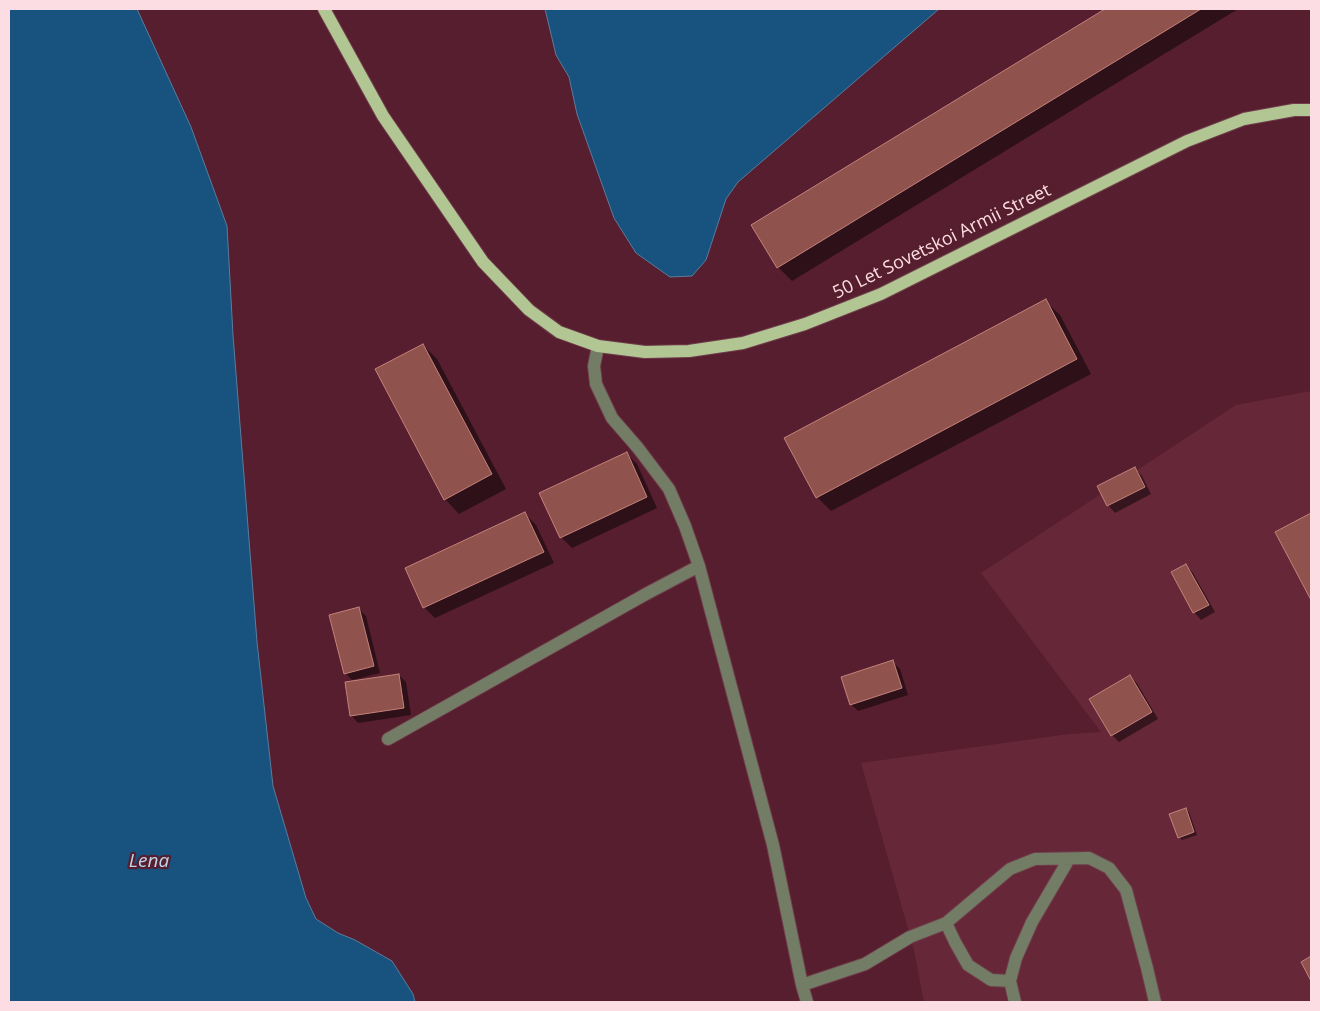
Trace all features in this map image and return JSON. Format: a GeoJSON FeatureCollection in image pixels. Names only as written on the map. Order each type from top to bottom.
{"type":"FeatureCollection","features":[{"type":"Feature","properties":{"kind":"main road","name":"50 Let Sovetskoi Armii Street"},"geometry":{"type":"LineString","coordinates":[[324,9],[383,116],[484,262],[529,310],[559,332],[598,346],[645,352],[690,352],[743,343],[804,324],[880,294],[1187,141],[1244,119],[1294,110],[1311,110]]}},
{"type":"Feature","properties":{"kind":"lane"},"geometry":{"type":"LineString","coordinates":[[598,346],[594,366],[596,384],[612,418],[669,489],[699,566],[772,844],[806,1002]]}},
{"type":"Feature","properties":{"kind":"lane"},"geometry":{"type":"LineString","coordinates":[[388,739],[699,566]]}},
{"type":"Feature","properties":{"kind":"lane"},"geometry":{"type":"LineString","coordinates":[[1015,1002],[1010,981],[1016,958],[1032,922],[1069,858]]}},
{"type":"Feature","properties":{"kind":"lane"},"geometry":{"type":"LineString","coordinates":[[802,985],[865,964],[910,937],[946,923],[1010,869],[1035,859],[1089,858],[1109,868],[1126,890],[1155,1002]]}},
{"type":"Feature","properties":{"kind":"lane"},"geometry":{"type":"LineString","coordinates":[[946,923],[954,942],[968,965],[991,980],[1010,981]]}},
{"type":"Feature","properties":{"kind":"shaded area"},"geometry":{"type":"Polygon","coordinates":[[[1311,391],[1311,1002],[924,1002],[914,950],[861,763],[1069,734],[1101,732],[981,573],[1236,405],[1311,391]]]}},
{"type":"Feature","properties":{"kind":"water","name":"Lena"},"geometry":{"type":"Polygon","coordinates":[[[9,9],[137,9],[191,127],[227,226],[233,335],[257,642],[273,786],[306,898],[316,919],[338,933],[355,940],[392,961],[413,994],[415,1002],[9,1002],[9,9]]]}},
{"type":"Feature","properties":{"kind":"water"},"geometry":{"type":"Polygon","coordinates":[[[545,9],[939,9],[738,182],[726,199],[706,260],[692,276],[670,277],[636,253],[614,218],[577,114],[569,77],[556,55],[545,9]]]}},
{"type":"Feature","properties":{"kind":"building"},"geometry":{"type":"Polygon","coordinates":[[[1105,9],[1201,9],[777,268],[751,225],[1105,9]]]}},
{"type":"Feature","properties":{"kind":"building"},"geometry":{"type":"Polygon","coordinates":[[[1046,299],[1077,359],[816,498],[784,438],[1046,299]]]}},
{"type":"Feature","properties":{"kind":"building"},"geometry":{"type":"Polygon","coordinates":[[[423,344],[492,474],[444,500],[375,369],[423,344]]]}},
{"type":"Feature","properties":{"kind":"building"},"geometry":{"type":"Polygon","coordinates":[[[627,452],[647,497],[560,538],[539,493],[627,452]]]}},
{"type":"Feature","properties":{"kind":"building"},"geometry":{"type":"Polygon","coordinates":[[[1135,467],[1145,487],[1107,506],[1097,486],[1135,467]]]}},
{"type":"Feature","properties":{"kind":"building"},"geometry":{"type":"Polygon","coordinates":[[[525,512],[544,552],[423,608],[405,568],[525,512]]]}},
{"type":"Feature","properties":{"kind":"building"},"geometry":{"type":"Polygon","coordinates":[[[1311,513],[1311,600],[1275,532],[1311,513]]]}},
{"type":"Feature","properties":{"kind":"building"},"geometry":{"type":"Polygon","coordinates":[[[1186,564],[1209,605],[1193,613],[1171,572],[1186,564]]]}},
{"type":"Feature","properties":{"kind":"building"},"geometry":{"type":"Polygon","coordinates":[[[359,607],[374,666],[344,674],[329,615],[359,607]]]}},
{"type":"Feature","properties":{"kind":"building"},"geometry":{"type":"Polygon","coordinates":[[[893,660],[902,688],[850,705],[841,677],[893,660]]]}},
{"type":"Feature","properties":{"kind":"building"},"geometry":{"type":"Polygon","coordinates":[[[399,674],[404,708],[350,716],[345,682],[399,674]]]}},
{"type":"Feature","properties":{"kind":"building"},"geometry":{"type":"Polygon","coordinates":[[[1130,675],[1152,712],[1111,736],[1089,699],[1130,675]]]}},
{"type":"Feature","properties":{"kind":"building"},"geometry":{"type":"Polygon","coordinates":[[[1186,808],[1194,832],[1178,838],[1169,814],[1186,808]]]}},
{"type":"Feature","properties":{"kind":"building"},"geometry":{"type":"Polygon","coordinates":[[[1311,956],[1311,981],[1301,962],[1311,956]]]}}]}
